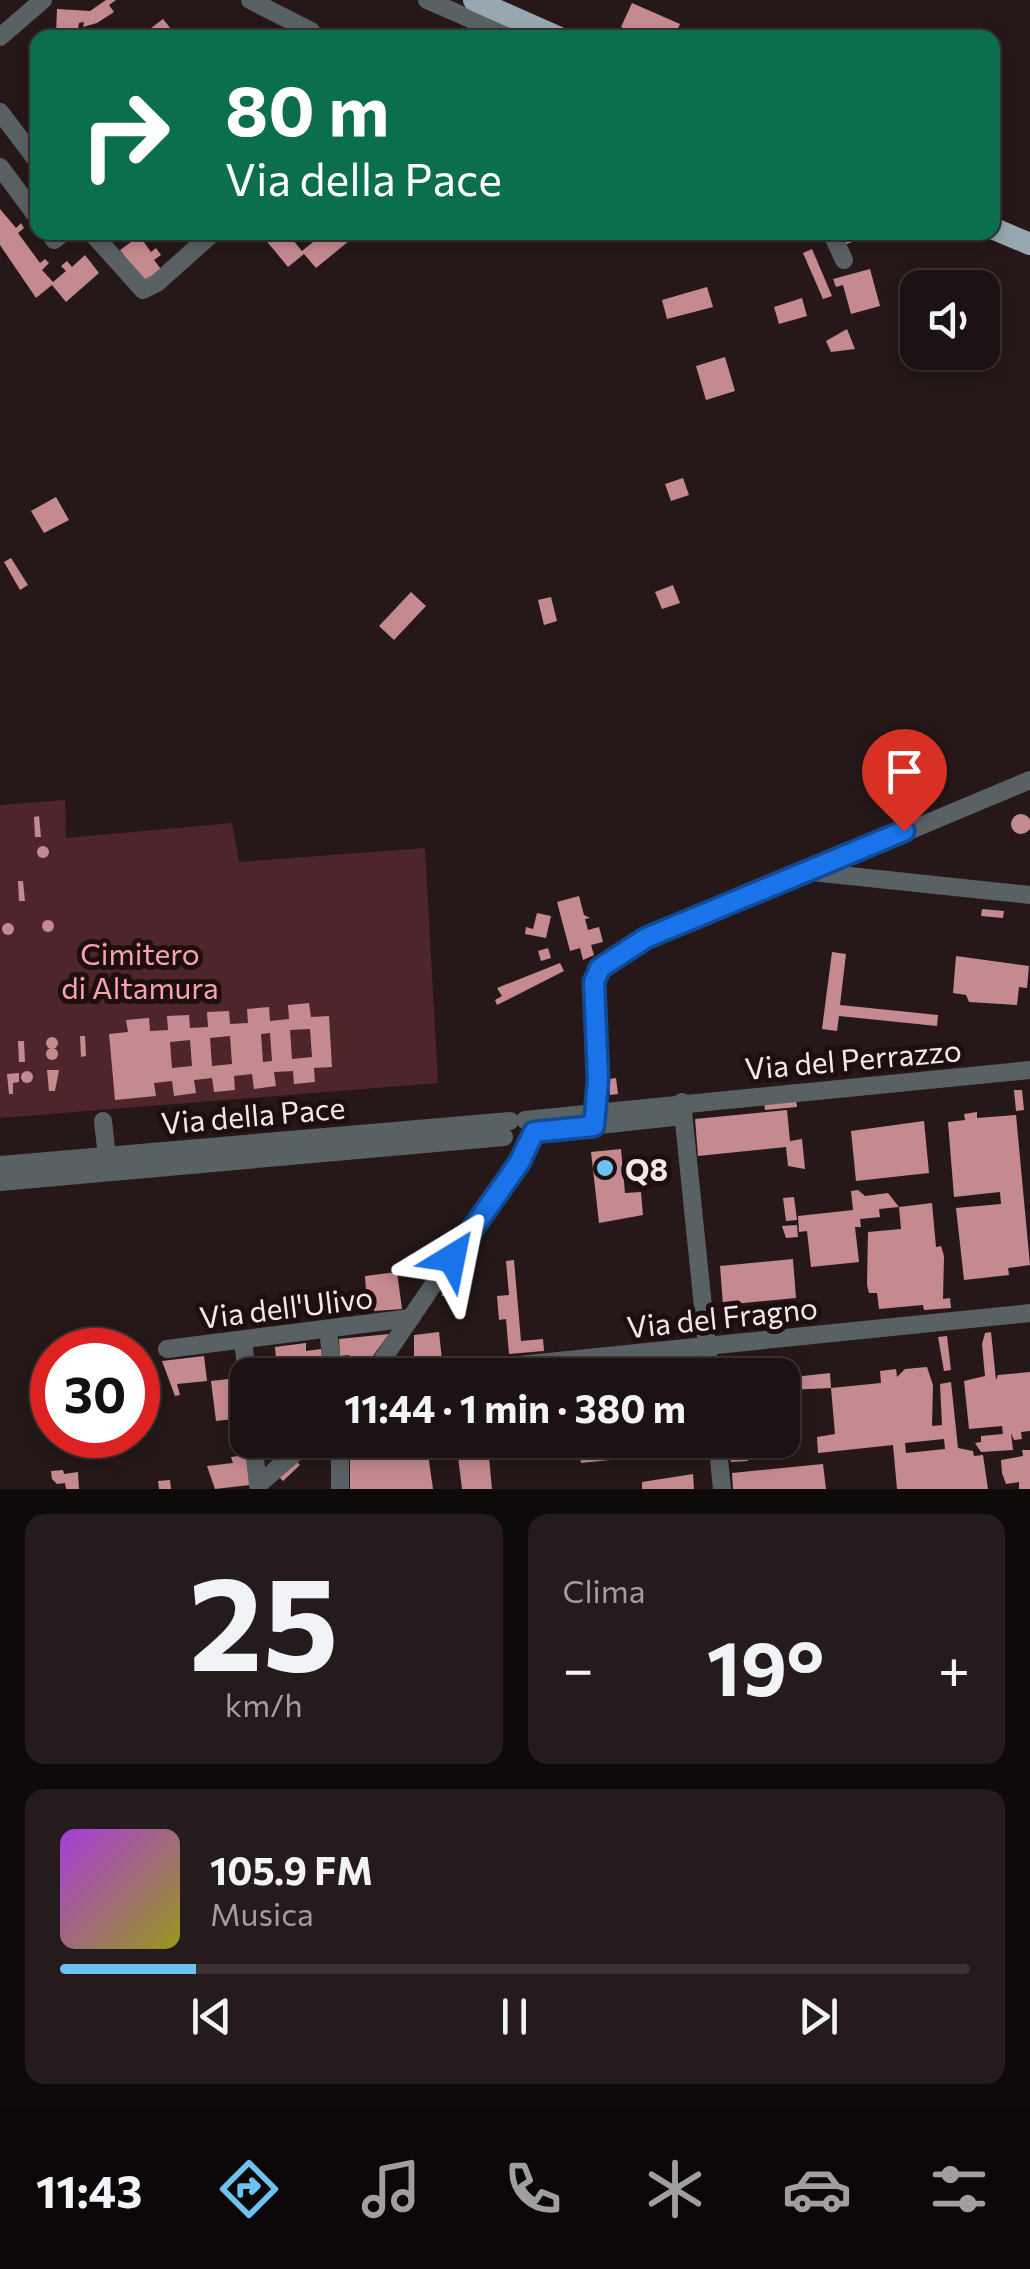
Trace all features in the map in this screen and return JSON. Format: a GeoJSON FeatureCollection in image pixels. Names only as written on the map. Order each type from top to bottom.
{"type":"FeatureCollection","features":[{"type":"Feature","properties":{"kind":"main road"},"geometry":{"type":"LineString","coordinates":[[474,0],[542,30]]}},
{"type":"Feature","properties":{"kind":"main road"},"geometry":{"type":"LineString","coordinates":[[1000,231],[1030,244]]}},
{"type":"Feature","properties":{"kind":"street"},"geometry":{"type":"LineString","coordinates":[[0,37],[42,0]]}},
{"type":"Feature","properties":{"kind":"street"},"geometry":{"type":"LineString","coordinates":[[250,0],[309,30]]}},
{"type":"Feature","properties":{"kind":"street"},"geometry":{"type":"LineString","coordinates":[[427,0],[496,30]]}},
{"type":"Feature","properties":{"kind":"street"},"geometry":{"type":"LineString","coordinates":[[0,112],[30,151]]}},
{"type":"Feature","properties":{"kind":"street"},"geometry":{"type":"LineString","coordinates":[[0,167],[30,207]]}},
{"type":"Feature","properties":{"kind":"street"},"geometry":{"type":"LineString","coordinates":[[98,240],[143,290],[205,240]]}},
{"type":"Feature","properties":{"kind":"street"},"geometry":{"type":"LineString","coordinates":[[834,240],[844,260]]}},
{"type":"Feature","properties":{"kind":"street"},"geometry":{"type":"LineString","coordinates":[[595,1118],[594,982],[600,968],[646,938],[1030,780]]}},
{"type":"Feature","properties":{"kind":"street"},"geometry":{"type":"LineString","coordinates":[[811,872],[1030,895]]}},
{"type":"Feature","properties":{"kind":"street","name":"Via del Perrazzo"},"geometry":{"type":"LineString","coordinates":[[682,1109],[1030,1070]]}},
{"type":"Feature","properties":{"kind":"street"},"geometry":{"type":"LineString","coordinates":[[682,1109],[708,1358]]}},
{"type":"Feature","properties":{"kind":"street","name":"Via della Pace"},"geometry":{"type":"LineString","coordinates":[[0,1165],[107,1163],[519,1138],[595,1118],[682,1109]]}},
{"type":"Feature","properties":{"kind":"street"},"geometry":{"type":"LineString","coordinates":[[103,1120],[107,1163]]}},
{"type":"Feature","properties":{"kind":"street"},"geometry":{"type":"LineString","coordinates":[[384,1358],[519,1138]]}},
{"type":"Feature","properties":{"kind":"street","name":"Via della Pace"},"geometry":{"type":"LineString","coordinates":[[0,1182],[107,1163]]}},
{"type":"Feature","properties":{"kind":"street","name":"Via del Fragno"},"geometry":{"type":"LineString","coordinates":[[588,1358],[1030,1312]]}},
{"type":"Feature","properties":{"kind":"street","name":"Via dell'Ulivo"},"geometry":{"type":"LineString","coordinates":[[167,1349],[411,1318]]}},
{"type":"Feature","properties":{"kind":"street"},"geometry":{"type":"LineString","coordinates":[[328,1329],[331,1358]]}},
{"type":"Feature","properties":{"kind":"street"},"geometry":{"type":"LineString","coordinates":[[243,1340],[245,1358]]}},
{"type":"Feature","properties":{"kind":"street"},"geometry":{"type":"LineString","coordinates":[[255,1458],[258,1485],[289,1458]]}},
{"type":"Feature","properties":{"kind":"street"},"geometry":{"type":"LineString","coordinates":[[340,1458],[340,1489]]}},
{"type":"Feature","properties":{"kind":"street"},"geometry":{"type":"LineString","coordinates":[[719,1458],[722,1489]]}},
{"type":"Feature","properties":{"kind":"green space","name":"Cimitero di Altamura"},"geometry":{"type":"Polygon","coordinates":[[[65,800],[66,838],[232,823],[239,862],[425,848],[438,1083],[0,1118],[0,805],[65,800]]]}},
{"type":"Feature","properties":{"kind":"building"},"geometry":{"type":"Polygon","coordinates":[[[106,0],[116,0],[109,5],[114,12],[97,23],[83,27],[84,22],[79,23],[78,30],[56,30],[57,9],[90,11],[106,0]]]}},
{"type":"Feature","properties":{"kind":"building"},"geometry":{"type":"Polygon","coordinates":[[[632,3],[680,24],[677,30],[621,27],[632,3]]]}},
{"type":"Feature","properties":{"kind":"building"},"geometry":{"type":"Polygon","coordinates":[[[163,19],[172,30],[149,30],[163,19]]]}},
{"type":"Feature","properties":{"kind":"building"},"geometry":{"type":"Polygon","coordinates":[[[0,209],[16,228],[21,223],[24,228],[18,233],[40,263],[45,259],[49,263],[42,270],[53,282],[66,271],[61,266],[67,261],[72,267],[85,255],[99,273],[66,302],[52,285],[36,298],[0,245],[0,209]]]}},
{"type":"Feature","properties":{"kind":"building"},"geometry":{"type":"Polygon","coordinates":[[[134,240],[142,240],[151,252],[156,248],[161,255],[154,260],[164,273],[147,286],[120,250],[134,240]]]}},
{"type":"Feature","properties":{"kind":"building"},"geometry":{"type":"Polygon","coordinates":[[[266,240],[293,240],[302,251],[316,240],[350,240],[316,268],[304,254],[288,267],[266,240]]]}},
{"type":"Feature","properties":{"kind":"building"},"geometry":{"type":"Polygon","coordinates":[[[812,249],[832,296],[823,299],[803,253],[812,249]]]}},
{"type":"Feature","properties":{"kind":"building"},"geometry":{"type":"Polygon","coordinates":[[[870,269],[880,306],[851,314],[843,285],[836,287],[833,279],[870,269]]]}},
{"type":"Feature","properties":{"kind":"building"},"geometry":{"type":"Polygon","coordinates":[[[707,287],[713,307],[667,319],[662,300],[707,287]]]}},
{"type":"Feature","properties":{"kind":"building"},"geometry":{"type":"Polygon","coordinates":[[[802,298],[807,316],[779,324],[774,307],[802,298]]]}},
{"type":"Feature","properties":{"kind":"building"},"geometry":{"type":"Polygon","coordinates":[[[847,329],[855,349],[831,352],[826,341],[847,329]]]}},
{"type":"Feature","properties":{"kind":"building"},"geometry":{"type":"Polygon","coordinates":[[[725,357],[735,391],[706,400],[696,366],[725,357]]]}},
{"type":"Feature","properties":{"kind":"building"},"geometry":{"type":"Polygon","coordinates":[[[683,478],[689,495],[671,501],[665,484],[683,478]]]}},
{"type":"Feature","properties":{"kind":"building"},"geometry":{"type":"Polygon","coordinates":[[[56,497],[69,520],[44,533],[31,511],[56,497]]]}},
{"type":"Feature","properties":{"kind":"building"},"geometry":{"type":"Polygon","coordinates":[[[11,558],[28,585],[20,590],[4,562],[11,558]]]}},
{"type":"Feature","properties":{"kind":"building"},"geometry":{"type":"Polygon","coordinates":[[[673,585],[680,603],[662,609],[655,592],[673,585]]]}},
{"type":"Feature","properties":{"kind":"building"},"geometry":{"type":"Polygon","coordinates":[[[411,592],[426,606],[394,640],[379,626],[411,592]]]}},
{"type":"Feature","properties":{"kind":"building"},"geometry":{"type":"Polygon","coordinates":[[[551,597],[557,621],[544,625],[538,600],[551,597]]]}},
{"type":"Feature","properties":{"kind":"building"},"geometry":{"type":"Polygon","coordinates":[[[1021,814],[1031,824],[1021,834],[1011,824],[1021,814]]]}},
{"type":"Feature","properties":{"kind":"building"},"geometry":{"type":"Polygon","coordinates":[[[39,816],[41,837],[35,837],[34,817],[39,816]]]}},
{"type":"Feature","properties":{"kind":"building"},"geometry":{"type":"Polygon","coordinates":[[[43,846],[49,852],[43,858],[37,852],[43,846]]]}},
{"type":"Feature","properties":{"kind":"building"},"geometry":{"type":"Polygon","coordinates":[[[18,881],[23,881],[25,901],[19,901],[18,881]]]}},
{"type":"Feature","properties":{"kind":"building"},"geometry":{"type":"Polygon","coordinates":[[[579,896],[584,915],[590,918],[585,919],[588,930],[599,927],[603,942],[591,945],[594,955],[583,960],[580,948],[570,951],[557,902],[579,896]]]}},
{"type":"Feature","properties":{"kind":"building"},"geometry":{"type":"Polygon","coordinates":[[[982,909],[1004,911],[1003,918],[981,916],[982,909]]]}},
{"type":"Feature","properties":{"kind":"building"},"geometry":{"type":"Polygon","coordinates":[[[537,913],[551,916],[546,938],[525,934],[526,927],[533,929],[537,913]]]}},
{"type":"Feature","properties":{"kind":"building"},"geometry":{"type":"Polygon","coordinates":[[[48,920],[54,926],[48,932],[42,926],[48,920]]]}},
{"type":"Feature","properties":{"kind":"building"},"geometry":{"type":"Polygon","coordinates":[[[8,923],[14,929],[8,935],[2,929],[8,923]]]}},
{"type":"Feature","properties":{"kind":"building"},"geometry":{"type":"Polygon","coordinates":[[[548,948],[551,958],[541,961],[538,951],[548,948]]]}},
{"type":"Feature","properties":{"kind":"building"},"geometry":{"type":"Polygon","coordinates":[[[832,952],[846,954],[840,1005],[938,1015],[937,1026],[839,1016],[837,1031],[822,1029],[832,952]]]}},
{"type":"Feature","properties":{"kind":"building"},"geometry":{"type":"Polygon","coordinates":[[[956,956],[1029,966],[1027,988],[1019,987],[1017,1005],[969,1002],[966,995],[953,993],[956,956]]]}},
{"type":"Feature","properties":{"kind":"building"},"geometry":{"type":"Polygon","coordinates":[[[560,963],[564,971],[497,1005],[495,1000],[502,996],[497,988],[560,963]]]}},
{"type":"Feature","properties":{"kind":"building"},"geometry":{"type":"Polygon","coordinates":[[[309,1003],[311,1017],[329,1016],[332,1067],[314,1068],[315,1082],[294,1084],[293,1071],[274,1072],[276,1086],[254,1089],[252,1074],[234,1076],[235,1090],[214,1092],[212,1078],[194,1080],[196,1093],[174,1096],[172,1081],[154,1083],[156,1096],[115,1100],[109,1034],[128,1032],[126,1020],[149,1018],[150,1031],[168,1030],[167,1016],[189,1015],[190,1028],[208,1027],[207,1012],[229,1011],[230,1024],[248,1023],[247,1009],[269,1007],[270,1021],[289,1019],[288,1005],[309,1003]],[[310,1029],[290,1030],[292,1059],[312,1057],[310,1029]],[[270,1033],[261,1034],[263,1062],[272,1061],[270,1033]],[[230,1036],[210,1038],[212,1066],[232,1064],[230,1036]],[[190,1040],[170,1042],[172,1068],[192,1066],[190,1040]]]}},
{"type":"Feature","properties":{"kind":"building"},"geometry":{"type":"Polygon","coordinates":[[[80,1036],[85,1036],[86,1056],[81,1057],[80,1036]]]}},
{"type":"Feature","properties":{"kind":"building"},"geometry":{"type":"Polygon","coordinates":[[[52,1037],[58,1043],[52,1049],[46,1043],[52,1037]]]}},
{"type":"Feature","properties":{"kind":"building"},"geometry":{"type":"Polygon","coordinates":[[[18,1041],[24,1041],[25,1062],[19,1062],[18,1041]]]}},
{"type":"Feature","properties":{"kind":"building"},"geometry":{"type":"Polygon","coordinates":[[[52,1048],[58,1054],[52,1060],[46,1054],[52,1048]]]}},
{"type":"Feature","properties":{"kind":"building"},"geometry":{"type":"Polygon","coordinates":[[[47,1070],[59,1070],[55,1091],[49,1091],[47,1070]]]}},
{"type":"Feature","properties":{"kind":"building"},"geometry":{"type":"Polygon","coordinates":[[[27,1071],[33,1077],[27,1083],[21,1077],[27,1071]]]}},
{"type":"Feature","properties":{"kind":"building"},"geometry":{"type":"Polygon","coordinates":[[[19,1073],[19,1082],[13,1083],[13,1094],[9,1094],[7,1074],[19,1073]]]}},
{"type":"Feature","properties":{"kind":"building"},"geometry":{"type":"Polygon","coordinates":[[[616,1078],[618,1094],[610,1095],[609,1079],[616,1078]]]}},
{"type":"Feature","properties":{"kind":"building"},"geometry":{"type":"Polygon","coordinates":[[[1014,1090],[1022,1090],[1024,1110],[1016,1111],[1014,1090]]]}},
{"type":"Feature","properties":{"kind":"building"},"geometry":{"type":"Polygon","coordinates":[[[796,1099],[797,1107],[765,1110],[764,1103],[796,1099]]]}},
{"type":"Feature","properties":{"kind":"building"},"geometry":{"type":"Polygon","coordinates":[[[787,1110],[790,1141],[802,1139],[805,1169],[788,1166],[786,1147],[698,1156],[695,1119],[787,1110]]]}},
{"type":"Feature","properties":{"kind":"building"},"geometry":{"type":"Polygon","coordinates":[[[977,1112],[977,1118],[1016,1115],[1030,1265],[1008,1268],[1009,1275],[964,1280],[956,1208],[1001,1204],[1000,1192],[954,1197],[948,1122],[965,1120],[964,1114],[977,1112]]]}},
{"type":"Feature","properties":{"kind":"building"},"geometry":{"type":"Polygon","coordinates":[[[924,1121],[929,1173],[856,1181],[851,1131],[924,1121]]]}},
{"type":"Feature","properties":{"kind":"building"},"geometry":{"type":"Polygon","coordinates":[[[621,1149],[625,1193],[641,1192],[643,1215],[599,1223],[591,1152],[621,1149]]]}},
{"type":"Feature","properties":{"kind":"building"},"geometry":{"type":"Polygon","coordinates":[[[858,1190],[865,1196],[888,1193],[899,1207],[879,1209],[880,1217],[860,1219],[861,1227],[855,1227],[859,1262],[811,1267],[807,1231],[799,1232],[798,1216],[853,1210],[851,1191],[858,1190]]]}},
{"type":"Feature","properties":{"kind":"building"},"geometry":{"type":"Polygon","coordinates":[[[794,1197],[797,1220],[786,1221],[783,1198],[794,1197]]]}},
{"type":"Feature","properties":{"kind":"building"},"geometry":{"type":"Polygon","coordinates":[[[932,1203],[936,1247],[941,1246],[944,1256],[943,1299],[950,1298],[951,1308],[924,1310],[923,1305],[879,1309],[877,1293],[869,1293],[867,1285],[868,1232],[901,1229],[899,1207],[932,1203]]]}},
{"type":"Feature","properties":{"kind":"building"},"geometry":{"type":"Polygon","coordinates":[[[797,1225],[798,1237],[786,1238],[782,1226],[797,1225]]]}},
{"type":"Feature","properties":{"kind":"building"},"geometry":{"type":"Polygon","coordinates":[[[793,1259],[796,1298],[723,1305],[720,1266],[793,1259]]]}},
{"type":"Feature","properties":{"kind":"building"},"geometry":{"type":"Polygon","coordinates":[[[514,1260],[521,1341],[543,1339],[544,1351],[509,1354],[506,1319],[499,1320],[497,1296],[509,1295],[506,1261],[514,1260]]]}},
{"type":"Feature","properties":{"kind":"building"},"geometry":{"type":"Polygon","coordinates":[[[462,1265],[466,1265],[468,1285],[462,1286],[463,1294],[441,1296],[462,1265]]]}},
{"type":"Feature","properties":{"kind":"building"},"geometry":{"type":"Polygon","coordinates":[[[397,1272],[402,1309],[374,1311],[374,1304],[367,1305],[365,1276],[397,1272]]]}},
{"type":"Feature","properties":{"kind":"building"},"geometry":{"type":"Polygon","coordinates":[[[439,1332],[442,1358],[414,1358],[414,1335],[439,1332]]]}},
{"type":"Feature","properties":{"kind":"building"},"geometry":{"type":"Polygon","coordinates":[[[991,1332],[996,1380],[998,1375],[1030,1372],[1030,1431],[1021,1432],[1022,1439],[1014,1440],[1011,1433],[1013,1450],[981,1452],[975,1443],[981,1442],[981,1436],[1003,1434],[1002,1426],[969,1429],[964,1381],[985,1376],[982,1344],[985,1333],[991,1332]]]}},
{"type":"Feature","properties":{"kind":"building"},"geometry":{"type":"Polygon","coordinates":[[[389,1334],[371,1358],[340,1356],[339,1339],[389,1334]]]}},
{"type":"Feature","properties":{"kind":"building"},"geometry":{"type":"Polygon","coordinates":[[[947,1336],[951,1370],[944,1371],[938,1337],[947,1336]]]}},
{"type":"Feature","properties":{"kind":"building"},"geometry":{"type":"Polygon","coordinates":[[[306,1343],[306,1351],[321,1349],[322,1358],[276,1358],[275,1347],[306,1343]]]}},
{"type":"Feature","properties":{"kind":"building"},"geometry":{"type":"Polygon","coordinates":[[[204,1356],[207,1381],[177,1384],[180,1395],[175,1396],[162,1361],[204,1356]]]}},
{"type":"Feature","properties":{"kind":"building"},"geometry":{"type":"Polygon","coordinates":[[[927,1367],[933,1385],[932,1426],[942,1425],[940,1384],[951,1382],[958,1448],[973,1451],[974,1456],[983,1455],[988,1489],[897,1489],[893,1445],[818,1453],[817,1437],[835,1434],[831,1388],[881,1383],[880,1371],[896,1369],[897,1377],[905,1369],[927,1367]],[[944,1439],[905,1443],[906,1453],[945,1449],[944,1439]]]}},
{"type":"Feature","properties":{"kind":"building"},"geometry":{"type":"Polygon","coordinates":[[[830,1373],[831,1388],[800,1389],[800,1376],[830,1373]]]}},
{"type":"Feature","properties":{"kind":"building"},"geometry":{"type":"Polygon","coordinates":[[[230,1379],[230,1419],[216,1421],[211,1381],[230,1379]]]}},
{"type":"Feature","properties":{"kind":"building"},"geometry":{"type":"Polygon","coordinates":[[[1022,1450],[1030,1450],[1030,1489],[1019,1489],[1019,1482],[1006,1484],[1002,1473],[1001,1460],[1023,1456],[1022,1450]]]}},
{"type":"Feature","properties":{"kind":"building"},"geometry":{"type":"Polygon","coordinates":[[[231,1458],[246,1458],[250,1485],[215,1489],[207,1466],[233,1463],[231,1458]]]}},
{"type":"Feature","properties":{"kind":"building"},"geometry":{"type":"Polygon","coordinates":[[[350,1458],[429,1458],[433,1489],[350,1489],[350,1458]]]}},
{"type":"Feature","properties":{"kind":"building"},"geometry":{"type":"Polygon","coordinates":[[[458,1458],[489,1458],[492,1489],[462,1489],[458,1458]]]}},
{"type":"Feature","properties":{"kind":"building"},"geometry":{"type":"Polygon","coordinates":[[[580,1458],[629,1458],[581,1463],[580,1458]]]}},
{"type":"Feature","properties":{"kind":"building"},"geometry":{"type":"Polygon","coordinates":[[[296,1461],[300,1465],[283,1481],[279,1477],[296,1461]]]}},
{"type":"Feature","properties":{"kind":"building"},"geometry":{"type":"Polygon","coordinates":[[[823,1464],[826,1489],[733,1489],[732,1473],[823,1464]]]}},
{"type":"Feature","properties":{"kind":"building"},"geometry":{"type":"Polygon","coordinates":[[[63,1470],[64,1474],[78,1472],[79,1489],[66,1489],[65,1483],[57,1484],[52,1479],[51,1471],[63,1470]]]}},
{"type":"Feature","properties":{"kind":"building"},"geometry":{"type":"Polygon","coordinates":[[[693,1474],[694,1489],[642,1489],[642,1482],[693,1474]]]}},
{"type":"Feature","properties":{"kind":"building"},"geometry":{"type":"Polygon","coordinates":[[[170,1480],[171,1489],[159,1489],[158,1481],[170,1480]]]}},
{"type":"Feature","properties":{"kind":"place","name":"Q8"},"geometry":{"type":"Point","coordinates":[605,1168]}},
{"type":"Feature","properties":{"kind":"route"},"geometry":{"type":"LineString","coordinates":[[452,1258],[519,1163],[533,1141],[534,1132],[594,1126],[598,1080],[594,982],[600,968],[646,938],[760,894],[904,831]]}}]}
